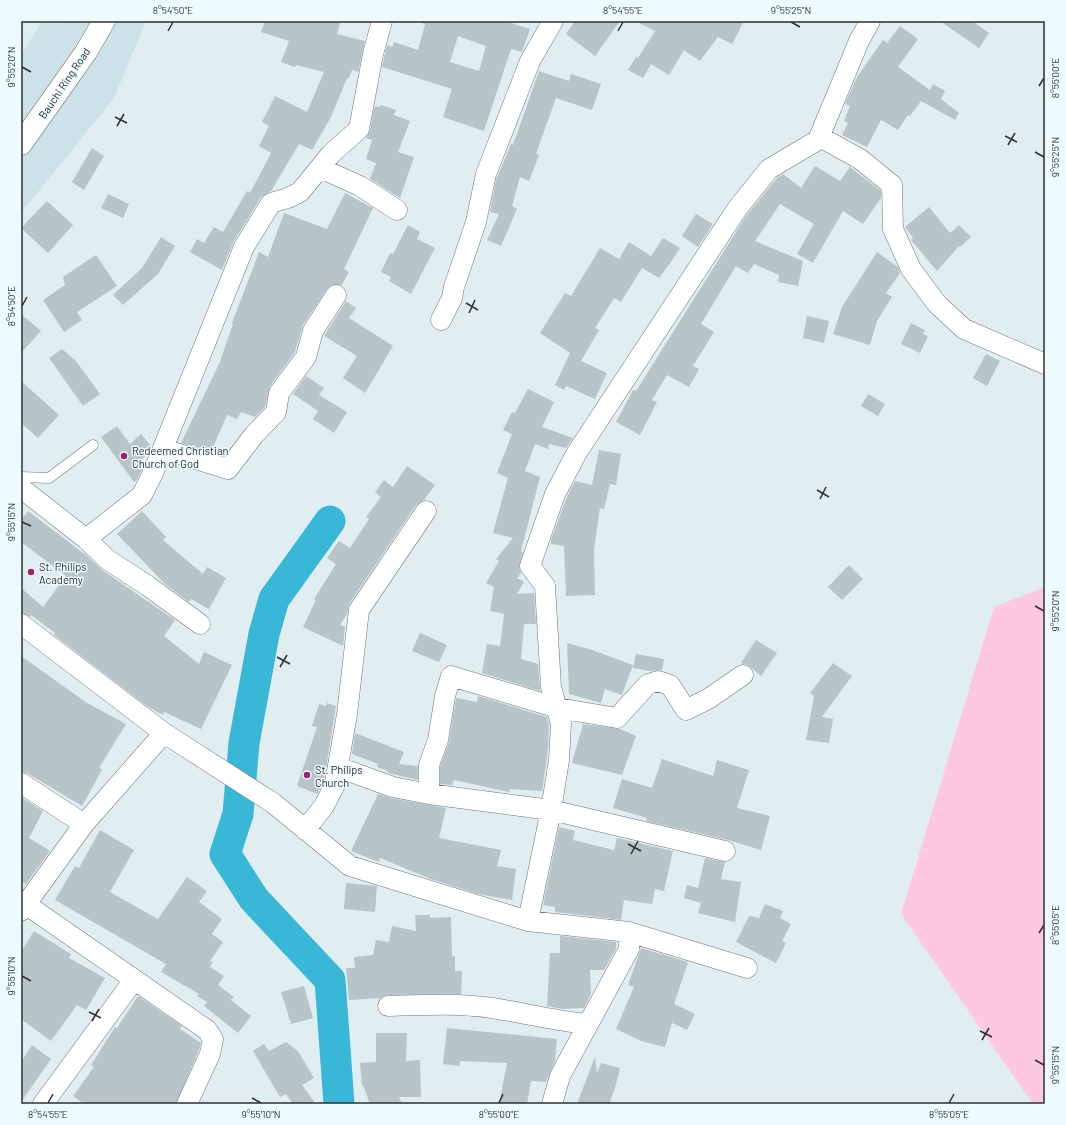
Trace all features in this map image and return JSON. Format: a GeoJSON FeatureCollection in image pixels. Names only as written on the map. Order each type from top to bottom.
{"type":"FeatureCollection","features":[{"type":"Feature","properties":{"kind":"main road","name":"Bauchi Ring Road"},"geometry":{"type":"LineString","coordinates":[[21,144],[74,70],[104,21]]}},
{"type":"Feature","properties":{"kind":"street"},"geometry":{"type":"LineString","coordinates":[[86,539],[142,495],[163,449],[244,247],[271,203],[288,198],[300,192],[331,154],[359,129],[373,54],[382,21]]}},
{"type":"Feature","properties":{"kind":"street"},"geometry":{"type":"LineString","coordinates":[[441,320],[452,298],[454,287],[476,222],[486,174],[530,61],[553,21]]}},
{"type":"Feature","properties":{"kind":"street"},"geometry":{"type":"LineString","coordinates":[[818,140],[859,41],[870,21]]}},
{"type":"Feature","properties":{"kind":"street"},"geometry":{"type":"LineString","coordinates":[[528,921],[550,810],[558,760],[561,724],[558,708],[551,687],[545,586],[530,566],[554,494],[576,454],[737,209],[770,169],[818,140],[820,137],[860,159],[892,185],[893,229],[911,269],[937,304],[964,330],[1045,364]]}},
{"type":"Feature","properties":{"kind":"street"},"geometry":{"type":"LineString","coordinates":[[320,168],[360,186],[397,210]]}},
{"type":"Feature","properties":{"kind":"street"},"geometry":{"type":"LineString","coordinates":[[163,449],[228,469],[254,435],[276,412],[279,393],[306,357],[313,331],[336,295]]}},
{"type":"Feature","properties":{"kind":"street"},"geometry":{"type":"LineString","coordinates":[[21,488],[86,539],[108,560],[148,586],[200,624]]}},
{"type":"Feature","properties":{"kind":"street"},"geometry":{"type":"LineString","coordinates":[[334,785],[347,714],[359,610],[426,511]]}},
{"type":"Feature","properties":{"kind":"street"},"geometry":{"type":"LineString","coordinates":[[21,624],[164,732],[223,773],[273,804],[350,866],[528,921],[629,932],[747,968]]}},
{"type":"Feature","properties":{"kind":"street"},"geometry":{"type":"LineString","coordinates":[[429,794],[429,765],[438,740],[445,696],[451,676],[558,708],[617,718],[648,684],[658,681],[670,685],[686,710],[708,699],[743,675]]}},
{"type":"Feature","properties":{"kind":"street"},"geometry":{"type":"LineString","coordinates":[[164,732],[84,824],[23,906],[207,1030],[213,1040],[210,1054],[187,1104]]}},
{"type":"Feature","properties":{"kind":"street"},"geometry":{"type":"LineString","coordinates":[[305,830],[324,806],[343,769],[393,787],[429,794],[550,810],[725,851]]}},
{"type":"Feature","properties":{"kind":"street"},"geometry":{"type":"LineString","coordinates":[[21,783],[84,824]]}},
{"type":"Feature","properties":{"kind":"street"},"geometry":{"type":"LineString","coordinates":[[552,1104],[560,1076],[630,949],[629,932]]}},
{"type":"Feature","properties":{"kind":"street"},"geometry":{"type":"LineString","coordinates":[[45,1103],[134,980]]}},
{"type":"Feature","properties":{"kind":"street"},"geometry":{"type":"LineString","coordinates":[[388,1006],[446,1004],[492,1008],[556,1021],[588,1024]]}},
{"type":"Feature","properties":{"kind":"lane"},"geometry":{"type":"LineString","coordinates":[[21,477],[49,478],[93,445]]}},
{"type":"Feature","properties":{"kind":"shaded area"},"geometry":{"type":"Polygon","coordinates":[[[42,21],[146,21],[114,98],[21,213],[21,55],[42,21]]]}},
{"type":"Feature","properties":{"kind":"shaded area"},"geometry":{"type":"Polygon","coordinates":[[[1045,587],[1045,1104],[1033,1104],[901,914],[994,607],[1045,587]]]}},
{"type":"Feature","properties":{"kind":"building"},"geometry":{"type":"Polygon","coordinates":[[[265,21],[341,21],[337,34],[365,41],[358,72],[352,70],[349,78],[347,78],[331,117],[312,150],[299,144],[271,191],[261,197],[234,241],[222,270],[190,252],[197,239],[204,243],[214,227],[223,232],[247,191],[250,193],[271,153],[259,146],[269,126],[262,122],[275,96],[307,112],[324,72],[296,65],[295,67],[281,62],[289,41],[261,32],[265,21]]]}},
{"type":"Feature","properties":{"kind":"building"},"geometry":{"type":"Polygon","coordinates":[[[422,21],[505,21],[530,29],[522,52],[511,49],[484,131],[443,117],[452,89],[382,67],[387,45],[392,47],[394,42],[418,50],[425,24],[422,23],[422,21]],[[458,36],[450,62],[479,71],[486,46],[458,36]]]}},
{"type":"Feature","properties":{"kind":"building"},"geometry":{"type":"Polygon","coordinates":[[[575,21],[620,21],[595,56],[566,34],[575,21]]]}},
{"type":"Feature","properties":{"kind":"building"},"geometry":{"type":"Polygon","coordinates":[[[635,21],[744,21],[732,44],[718,37],[700,61],[684,50],[669,75],[651,64],[643,78],[628,70],[636,57],[638,58],[655,31],[635,21]]]}},
{"type":"Feature","properties":{"kind":"building"},"geometry":{"type":"Polygon","coordinates":[[[940,21],[972,21],[989,33],[979,48],[940,21]]]}},
{"type":"Feature","properties":{"kind":"building"},"geometry":{"type":"Polygon","coordinates":[[[900,26],[918,39],[898,67],[930,90],[933,84],[945,91],[941,99],[959,113],[955,120],[921,101],[910,116],[908,115],[898,130],[881,120],[867,147],[842,135],[848,123],[844,121],[850,106],[845,104],[857,77],[883,40],[887,43],[900,26]]]}},
{"type":"Feature","properties":{"kind":"building"},"geometry":{"type":"Polygon","coordinates":[[[539,71],[569,81],[571,74],[601,84],[592,110],[556,98],[536,154],[539,155],[529,181],[520,177],[512,206],[517,209],[501,246],[487,240],[499,214],[490,212],[496,180],[511,144],[513,145],[539,71]]]}},
{"type":"Feature","properties":{"kind":"building"},"geometry":{"type":"Polygon","coordinates":[[[381,105],[396,110],[394,115],[410,121],[398,152],[414,157],[400,198],[370,179],[376,163],[366,159],[372,140],[366,138],[370,131],[374,109],[376,106],[380,107],[381,105]]]}},
{"type":"Feature","properties":{"kind":"building"},"geometry":{"type":"Polygon","coordinates":[[[92,148],[104,156],[84,190],[72,182],[92,148]]]}},
{"type":"Feature","properties":{"kind":"building"},"geometry":{"type":"Polygon","coordinates":[[[815,166],[840,181],[850,167],[881,191],[881,198],[863,224],[843,211],[813,263],[797,254],[814,224],[780,204],[755,241],[803,261],[798,286],[778,282],[779,275],[754,264],[748,273],[736,266],[701,324],[714,332],[693,366],[699,369],[689,387],[667,375],[652,400],[657,402],[640,435],[616,422],[633,390],[636,391],[746,216],[777,178],[783,174],[801,188],[815,166]]]}},
{"type":"Feature","properties":{"kind":"building"},"geometry":{"type":"Polygon","coordinates":[[[345,193],[373,208],[344,269],[349,272],[342,285],[331,285],[327,289],[303,325],[295,352],[270,386],[265,407],[255,417],[241,412],[237,419],[227,415],[211,452],[181,443],[219,364],[233,324],[232,323],[259,252],[268,257],[284,213],[327,229],[345,193]]]}},
{"type":"Feature","properties":{"kind":"building"},"geometry":{"type":"Polygon","coordinates":[[[108,194],[129,204],[123,218],[101,208],[108,194]]]}},
{"type":"Feature","properties":{"kind":"building"},"geometry":{"type":"Polygon","coordinates":[[[47,201],[73,225],[48,253],[21,228],[47,201]]]}},
{"type":"Feature","properties":{"kind":"building"},"geometry":{"type":"Polygon","coordinates":[[[929,207],[950,233],[959,225],[971,237],[960,247],[959,246],[937,271],[911,240],[913,238],[905,227],[929,207]]]}},
{"type":"Feature","properties":{"kind":"building"},"geometry":{"type":"Polygon","coordinates":[[[696,214],[713,224],[698,247],[682,236],[696,214]]]}},
{"type":"Feature","properties":{"kind":"building"},"geometry":{"type":"Polygon","coordinates":[[[408,225],[420,232],[417,239],[435,248],[411,294],[389,281],[391,277],[381,272],[390,253],[393,254],[408,225]]]}},
{"type":"Feature","properties":{"kind":"building"},"geometry":{"type":"Polygon","coordinates":[[[161,237],[175,246],[158,274],[123,305],[113,295],[142,268],[161,237]]]}},
{"type":"Feature","properties":{"kind":"building"},"geometry":{"type":"Polygon","coordinates":[[[663,238],[680,248],[671,262],[659,278],[642,268],[621,302],[614,298],[595,328],[599,330],[581,361],[607,373],[595,399],[566,386],[564,390],[555,385],[570,353],[540,333],[565,293],[571,296],[600,248],[619,259],[629,242],[651,256],[663,238]]]}},
{"type":"Feature","properties":{"kind":"building"},"geometry":{"type":"Polygon","coordinates":[[[877,252],[898,267],[900,273],[886,293],[892,297],[877,321],[870,345],[833,334],[842,307],[877,252]]]}},
{"type":"Feature","properties":{"kind":"building"},"geometry":{"type":"Polygon","coordinates":[[[96,255],[117,286],[77,312],[82,320],[64,332],[43,300],[65,285],[63,277],[96,255]]]}},
{"type":"Feature","properties":{"kind":"building"},"geometry":{"type":"Polygon","coordinates":[[[346,301],[356,308],[349,318],[393,346],[365,393],[343,378],[357,356],[324,336],[346,301]]]}},
{"type":"Feature","properties":{"kind":"building"},"geometry":{"type":"Polygon","coordinates":[[[21,314],[41,331],[21,353],[21,314]]]}},
{"type":"Feature","properties":{"kind":"building"},"geometry":{"type":"Polygon","coordinates":[[[807,316],[829,321],[824,343],[803,338],[807,316]]]}},
{"type":"Feature","properties":{"kind":"building"},"geometry":{"type":"Polygon","coordinates":[[[911,323],[925,330],[923,334],[928,336],[920,353],[901,344],[911,323]]]}},
{"type":"Feature","properties":{"kind":"building"},"geometry":{"type":"Polygon","coordinates":[[[62,349],[76,361],[100,394],[83,406],[49,358],[62,349]]]}},
{"type":"Feature","properties":{"kind":"building"},"geometry":{"type":"Polygon","coordinates":[[[986,354],[1000,361],[987,386],[973,378],[986,354]]]}},
{"type":"Feature","properties":{"kind":"building"},"geometry":{"type":"Polygon","coordinates":[[[306,376],[324,388],[319,395],[347,412],[334,433],[313,419],[318,411],[293,394],[306,376]]]}},
{"type":"Feature","properties":{"kind":"building"},"geometry":{"type":"Polygon","coordinates":[[[21,381],[59,415],[38,438],[21,423],[21,381]]]}},
{"type":"Feature","properties":{"kind":"building"},"geometry":{"type":"Polygon","coordinates":[[[528,389],[554,402],[542,427],[573,438],[566,448],[549,444],[548,449],[535,444],[525,471],[540,477],[521,551],[523,552],[519,567],[521,573],[517,578],[524,582],[517,594],[534,593],[536,624],[524,624],[521,659],[538,664],[540,691],[482,673],[487,644],[500,646],[504,614],[490,611],[494,587],[486,583],[499,561],[496,559],[513,538],[493,533],[508,478],[497,473],[512,434],[503,430],[512,412],[515,413],[528,389]]]}},
{"type":"Feature","properties":{"kind":"building"},"geometry":{"type":"Polygon","coordinates":[[[868,394],[885,404],[878,416],[861,406],[868,394]]]}},
{"type":"Feature","properties":{"kind":"building"},"geometry":{"type":"Polygon","coordinates":[[[117,426],[130,444],[141,434],[151,446],[148,454],[141,460],[144,464],[137,480],[134,482],[101,437],[117,426]]]}},
{"type":"Feature","properties":{"kind":"building"},"geometry":{"type":"Polygon","coordinates":[[[599,450],[621,454],[616,485],[610,484],[604,509],[600,508],[594,549],[595,595],[566,596],[564,546],[551,544],[551,540],[566,499],[575,481],[592,485],[599,450]]]}},
{"type":"Feature","properties":{"kind":"building"},"geometry":{"type":"Polygon","coordinates":[[[407,466],[435,485],[424,500],[416,505],[349,604],[347,614],[340,625],[345,627],[343,646],[303,627],[316,600],[314,599],[336,564],[327,558],[339,541],[350,548],[369,519],[366,517],[381,497],[375,492],[384,480],[393,487],[407,466]]]}},
{"type":"Feature","properties":{"kind":"building"},"geometry":{"type":"Polygon","coordinates":[[[28,511],[87,556],[102,570],[175,620],[164,636],[199,664],[204,652],[232,665],[201,729],[164,712],[163,715],[148,707],[54,635],[55,633],[31,615],[30,617],[21,612],[21,588],[43,607],[66,576],[21,542],[21,520],[28,511]]]}},
{"type":"Feature","properties":{"kind":"building"},"geometry":{"type":"Polygon","coordinates":[[[142,511],[166,537],[163,540],[203,574],[207,567],[226,578],[209,609],[191,599],[189,602],[165,584],[117,534],[142,511]]]}},
{"type":"Feature","properties":{"kind":"building"},"geometry":{"type":"Polygon","coordinates":[[[849,565],[863,579],[842,600],[828,587],[849,565]]]}},
{"type":"Feature","properties":{"kind":"building"},"geometry":{"type":"Polygon","coordinates":[[[420,633],[447,645],[439,662],[412,651],[420,633]]]}},
{"type":"Feature","properties":{"kind":"building"},"geometry":{"type":"Polygon","coordinates":[[[756,640],[777,653],[761,676],[748,665],[741,663],[756,640]]]}},
{"type":"Feature","properties":{"kind":"building"},"geometry":{"type":"Polygon","coordinates":[[[567,643],[592,650],[633,665],[622,695],[605,689],[601,703],[569,694],[567,643]]]}},
{"type":"Feature","properties":{"kind":"building"},"geometry":{"type":"Polygon","coordinates":[[[636,654],[664,659],[662,670],[650,671],[633,668],[636,654]]]}},
{"type":"Feature","properties":{"kind":"building"},"geometry":{"type":"Polygon","coordinates":[[[21,656],[87,703],[126,724],[99,768],[102,770],[82,806],[27,773],[21,772],[21,656]]]}},
{"type":"Feature","properties":{"kind":"building"},"geometry":{"type":"Polygon","coordinates":[[[833,663],[852,676],[822,717],[833,719],[829,743],[806,740],[814,696],[810,693],[833,663]]]}},
{"type":"Feature","properties":{"kind":"building"},"geometry":{"type":"Polygon","coordinates":[[[478,696],[547,717],[549,725],[548,750],[542,791],[510,789],[509,792],[454,780],[452,785],[440,784],[440,767],[449,742],[456,698],[477,702],[478,696]]]}},
{"type":"Feature","properties":{"kind":"building"},"geometry":{"type":"Polygon","coordinates":[[[327,703],[336,706],[324,781],[317,794],[297,786],[317,727],[312,726],[319,704],[326,706],[327,703]]]}},
{"type":"Feature","properties":{"kind":"building"},"geometry":{"type":"Polygon","coordinates":[[[583,724],[620,729],[636,736],[622,775],[572,763],[583,724]]]}},
{"type":"Feature","properties":{"kind":"building"},"geometry":{"type":"Polygon","coordinates":[[[355,733],[404,752],[399,764],[418,766],[418,780],[388,773],[388,771],[377,767],[378,764],[352,754],[355,733]]]}},
{"type":"Feature","properties":{"kind":"building"},"geometry":{"type":"Polygon","coordinates":[[[662,759],[713,776],[717,760],[749,770],[737,808],[770,816],[761,850],[728,840],[646,821],[647,818],[613,808],[622,779],[652,788],[662,759]]]}},
{"type":"Feature","properties":{"kind":"building"},"geometry":{"type":"Polygon","coordinates":[[[378,794],[391,798],[446,808],[439,838],[501,850],[497,866],[516,869],[512,900],[478,894],[431,879],[380,858],[379,862],[351,851],[378,794]]]}},
{"type":"Feature","properties":{"kind":"building"},"geometry":{"type":"Polygon","coordinates":[[[21,797],[43,811],[29,838],[50,851],[26,884],[21,881],[21,797]]]}},
{"type":"Feature","properties":{"kind":"building"},"geometry":{"type":"Polygon","coordinates":[[[559,827],[575,831],[573,840],[614,850],[617,838],[673,851],[664,891],[655,889],[652,904],[624,900],[621,920],[555,912],[555,907],[543,905],[559,827]]]}},
{"type":"Feature","properties":{"kind":"building"},"geometry":{"type":"Polygon","coordinates":[[[100,830],[134,850],[110,892],[158,919],[187,877],[207,891],[199,902],[222,919],[212,934],[223,942],[210,961],[213,962],[210,967],[224,976],[218,985],[234,997],[231,1000],[251,1016],[238,1033],[204,1006],[207,1002],[197,996],[199,994],[161,972],[166,964],[55,900],[75,866],[79,868],[100,830]]]}},
{"type":"Feature","properties":{"kind":"building"},"geometry":{"type":"Polygon","coordinates":[[[705,858],[725,862],[721,879],[741,882],[735,922],[698,913],[701,903],[684,898],[687,885],[698,888],[705,858]]]}},
{"type":"Feature","properties":{"kind":"building"},"geometry":{"type":"Polygon","coordinates":[[[346,883],[377,886],[375,912],[344,909],[346,883]]]}},
{"type":"Feature","properties":{"kind":"building"},"geometry":{"type":"Polygon","coordinates":[[[765,904],[783,911],[780,918],[791,924],[782,941],[786,943],[776,963],[736,942],[749,916],[759,918],[765,904]]]}},
{"type":"Feature","properties":{"kind":"building"},"geometry":{"type":"Polygon","coordinates":[[[415,915],[430,915],[430,918],[451,917],[452,957],[455,956],[455,971],[462,971],[461,994],[388,995],[381,998],[349,1000],[346,968],[355,968],[354,957],[373,955],[376,940],[389,942],[392,926],[416,931],[415,915]]]}},
{"type":"Feature","properties":{"kind":"building"},"geometry":{"type":"Polygon","coordinates":[[[34,931],[71,954],[69,958],[105,978],[86,1010],[77,1005],[51,1041],[21,1019],[21,952],[34,931]]]}},
{"type":"Feature","properties":{"kind":"building"},"geometry":{"type":"Polygon","coordinates":[[[560,936],[616,942],[616,949],[604,970],[590,970],[591,994],[584,1008],[563,1009],[547,1006],[550,953],[560,953],[560,936]]]}},
{"type":"Feature","properties":{"kind":"building"},"geometry":{"type":"Polygon","coordinates":[[[641,948],[688,962],[674,1004],[695,1014],[687,1030],[672,1023],[665,1047],[641,1041],[616,1029],[634,987],[628,985],[641,948]]]}},
{"type":"Feature","properties":{"kind":"building"},"geometry":{"type":"Polygon","coordinates":[[[304,986],[313,1018],[291,1024],[281,992],[304,986]]]}},
{"type":"Feature","properties":{"kind":"building"},"geometry":{"type":"Polygon","coordinates":[[[138,996],[182,1026],[180,1029],[201,1043],[176,1104],[84,1104],[73,1096],[94,1067],[91,1065],[115,1027],[117,1028],[138,996]]]}},
{"type":"Feature","properties":{"kind":"building"},"geometry":{"type":"Polygon","coordinates":[[[447,1028],[557,1039],[555,1061],[546,1082],[531,1081],[527,1104],[499,1104],[507,1063],[460,1061],[460,1066],[443,1064],[447,1028]]]}},
{"type":"Feature","properties":{"kind":"building"},"geometry":{"type":"Polygon","coordinates":[[[376,1033],[407,1033],[406,1061],[420,1060],[421,1097],[399,1097],[402,1104],[370,1104],[363,1085],[362,1086],[360,1063],[376,1062],[376,1033]]]}},
{"type":"Feature","properties":{"kind":"building"},"geometry":{"type":"Polygon","coordinates":[[[286,1042],[298,1051],[314,1078],[302,1085],[316,1104],[293,1104],[286,1094],[280,1097],[253,1051],[264,1044],[269,1051],[286,1042]]]}},
{"type":"Feature","properties":{"kind":"building"},"geometry":{"type":"Polygon","coordinates":[[[32,1045],[51,1059],[21,1102],[21,1062],[32,1045]]]}},
{"type":"Feature","properties":{"kind":"building"},"geometry":{"type":"Polygon","coordinates":[[[595,1057],[597,1073],[601,1063],[620,1068],[609,1104],[577,1104],[595,1057]]]}},
{"type":"Feature","properties":{"kind":"waterway"},"geometry":{"type":"LineString","coordinates":[[330,521],[274,599],[264,634],[244,743],[238,814],[225,854],[254,899],[330,980],[339,1104]]}},
{"type":"Feature","properties":{"kind":"place","name":"Redeemed Christian Church of God"},"geometry":{"type":"Point","coordinates":[124,456]}},
{"type":"Feature","properties":{"kind":"place","name":"St. Philips Academy"},"geometry":{"type":"Point","coordinates":[31,572]}},
{"type":"Feature","properties":{"kind":"place","name":"St. Philips Church"},"geometry":{"type":"Point","coordinates":[307,775]}}]}
